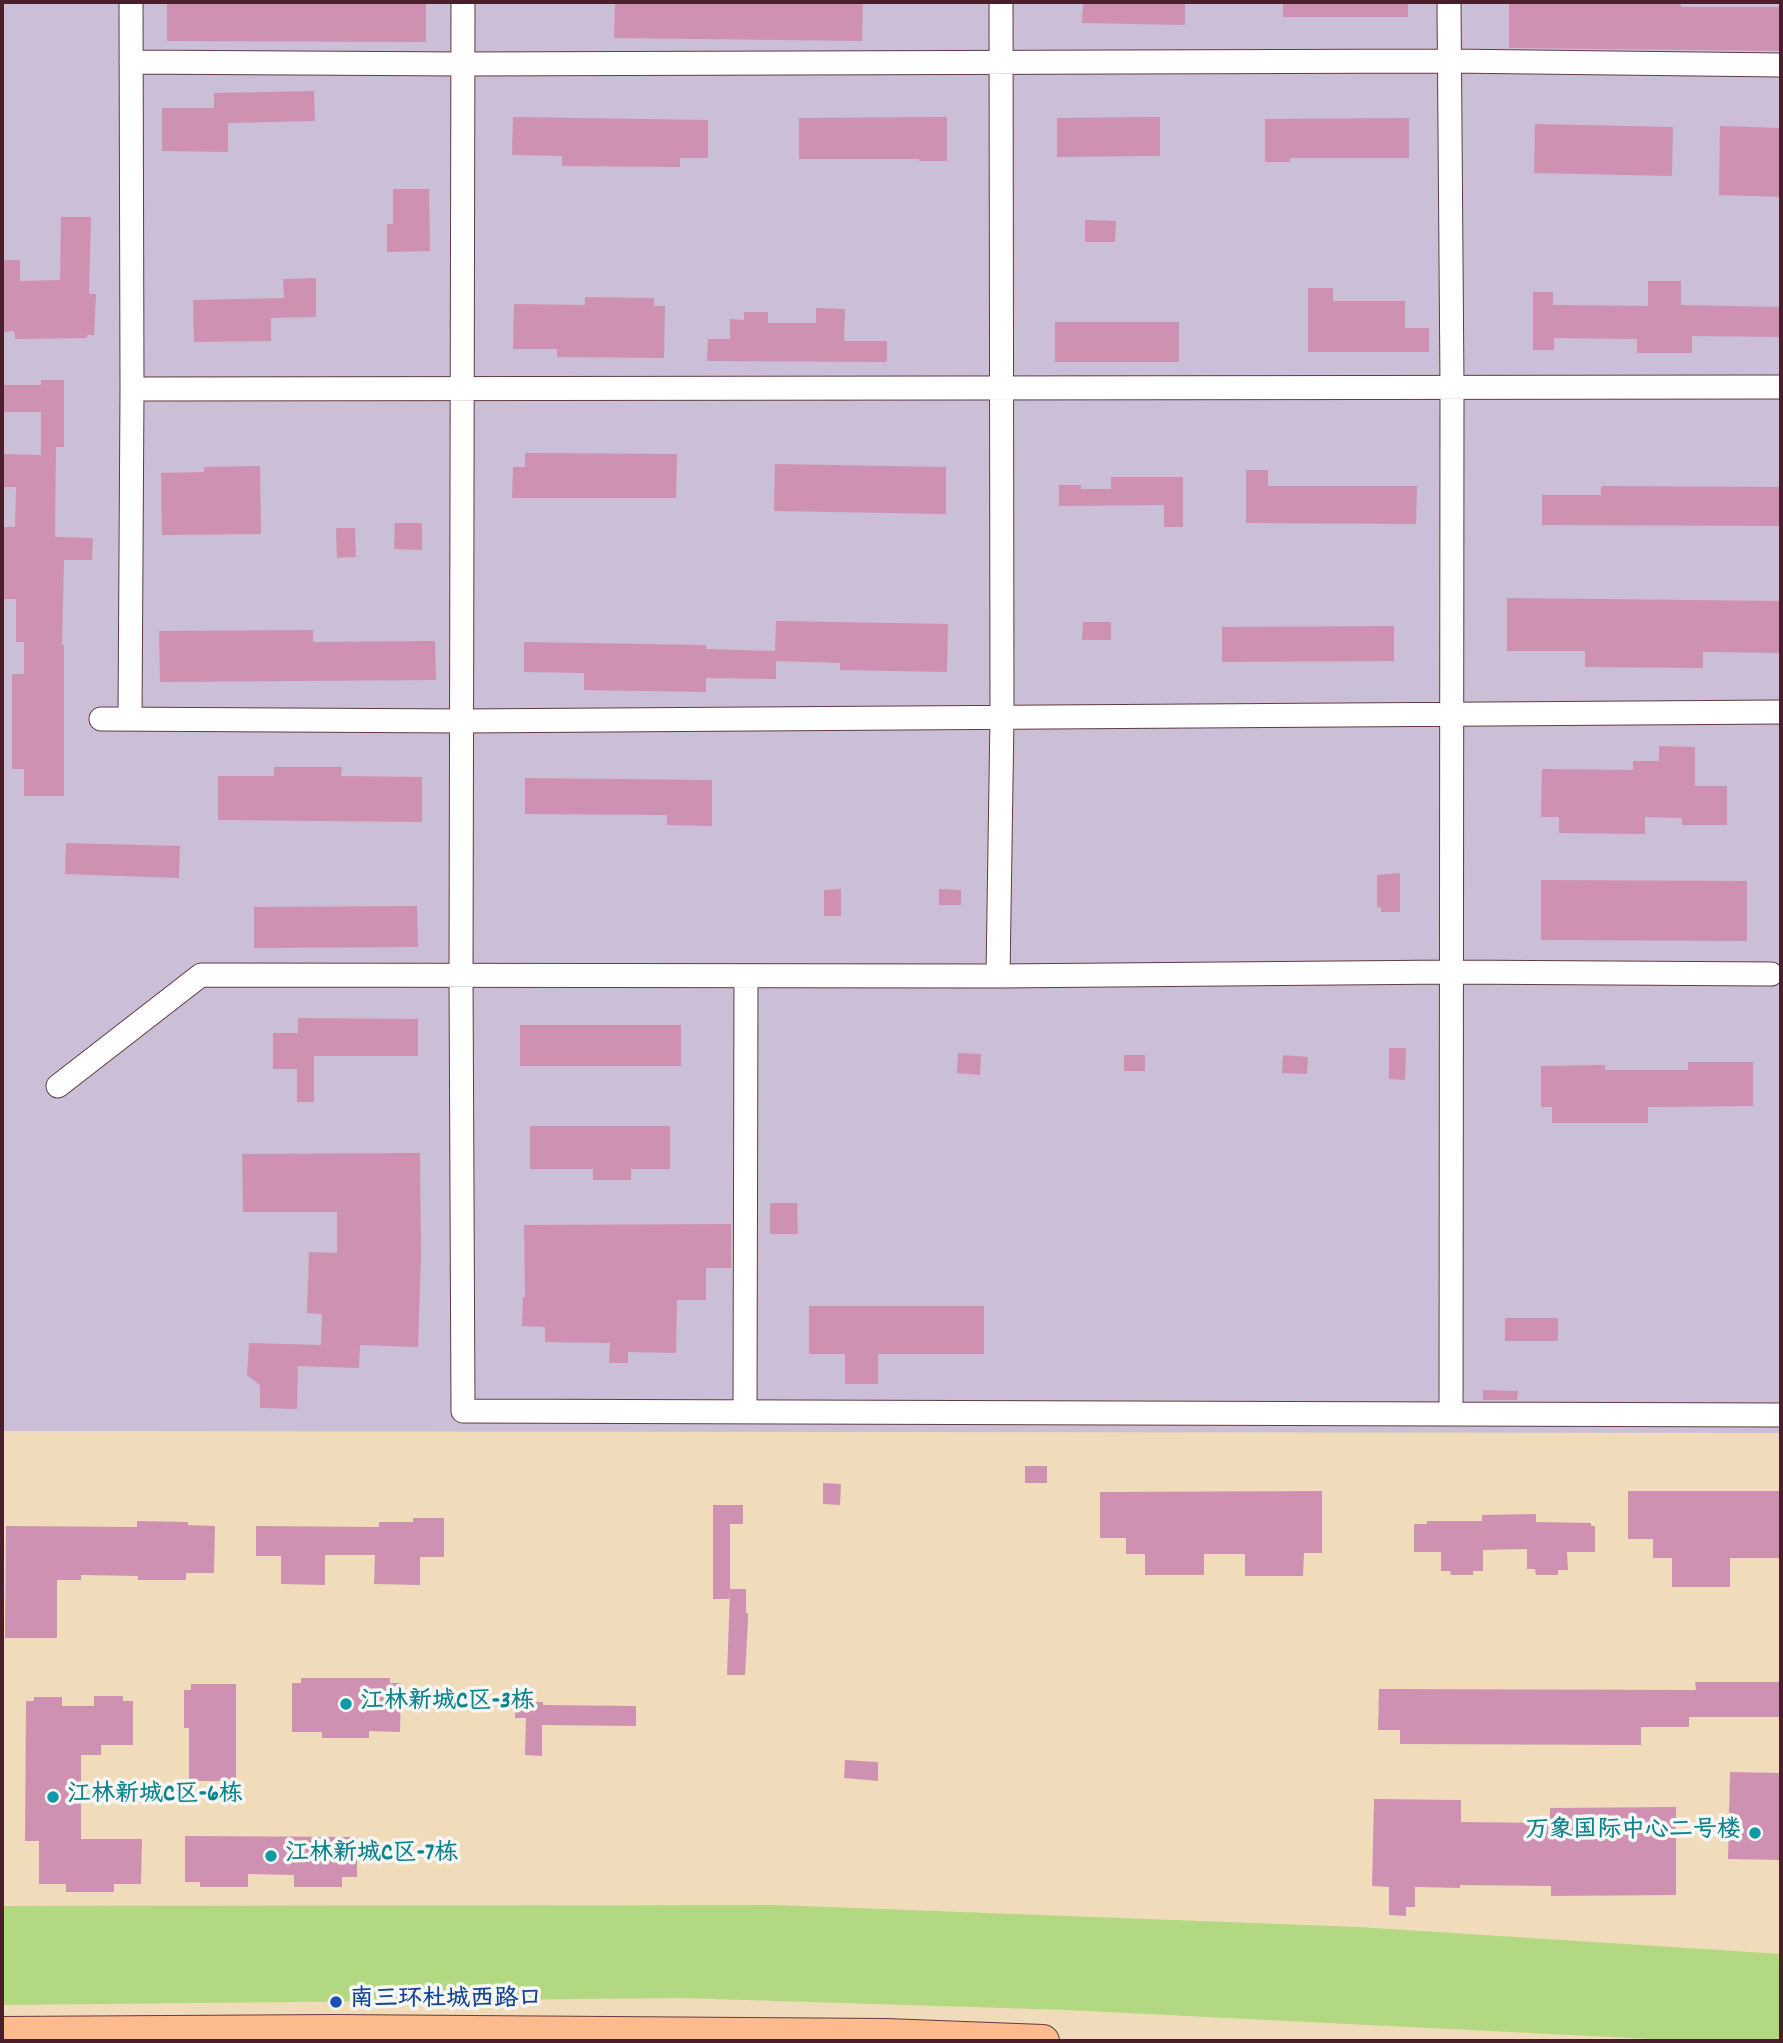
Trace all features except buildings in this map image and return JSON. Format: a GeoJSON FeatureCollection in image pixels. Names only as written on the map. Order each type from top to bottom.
{"type":"FeatureCollection","features":[{"type":"Feature","properties":{"kind":"highway"},"geometry":{"type":"LineString","coordinates":[[2,2033],[334,2031],[1043,2041]]}},
{"type":"Feature","properties":{"kind":"street"},"geometry":{"type":"LineString","coordinates":[[130,719],[131,2]]}},
{"type":"Feature","properties":{"kind":"street"},"geometry":{"type":"LineString","coordinates":[[463,2],[463,1411],[1781,1415]]}},
{"type":"Feature","properties":{"kind":"street"},"geometry":{"type":"LineString","coordinates":[[998,976],[1002,717],[1001,2]]}},
{"type":"Feature","properties":{"kind":"street"},"geometry":{"type":"LineString","coordinates":[[1449,2],[1453,716],[1451,1414]]}},
{"type":"Feature","properties":{"kind":"street"},"geometry":{"type":"LineString","coordinates":[[131,62],[463,64],[1449,61],[1781,65]]}},
{"type":"Feature","properties":{"kind":"street"},"geometry":{"type":"LineString","coordinates":[[132,389],[1781,387]]}},
{"type":"Feature","properties":{"kind":"street"},"geometry":{"type":"LineString","coordinates":[[101,719],[462,721],[1781,712]]}},
{"type":"Feature","properties":{"kind":"street"},"geometry":{"type":"LineString","coordinates":[[58,1086],[201,975],[998,976],[1451,972],[1770,974]]}},
{"type":"Feature","properties":{"kind":"street"},"geometry":{"type":"LineString","coordinates":[[745,1412],[746,976]]}},
{"type":"Feature","properties":{"kind":"shaded area"},"geometry":{"type":"Polygon","coordinates":[[[2,2],[1781,2],[1781,1433],[2,1431],[2,2]]]}},
{"type":"Feature","properties":{"kind":"green space"},"geometry":{"type":"Polygon","coordinates":[[[775,1905],[1359,1927],[1781,1954],[1781,2041],[1691,2041],[1067,2010],[681,1998],[2,2005],[2,1906],[775,1905]]]}},
{"type":"Feature","properties":{"kind":"place","name":"江林新城C区-3栋"},"geometry":{"type":"Point","coordinates":[346,1704]}},
{"type":"Feature","properties":{"kind":"place","name":"江林新城C区-6栋"},"geometry":{"type":"Point","coordinates":[53,1797]}},
{"type":"Feature","properties":{"kind":"place","name":"万象国际中心二号楼"},"geometry":{"type":"Point","coordinates":[1755,1833]}},
{"type":"Feature","properties":{"kind":"place","name":"江林新城C区-7栋"},"geometry":{"type":"Point","coordinates":[271,1856]}},
{"type":"Feature","properties":{"kind":"place","name":"南三环杜城西路口"},"geometry":{"type":"Point","coordinates":[336,2002]}}]}
